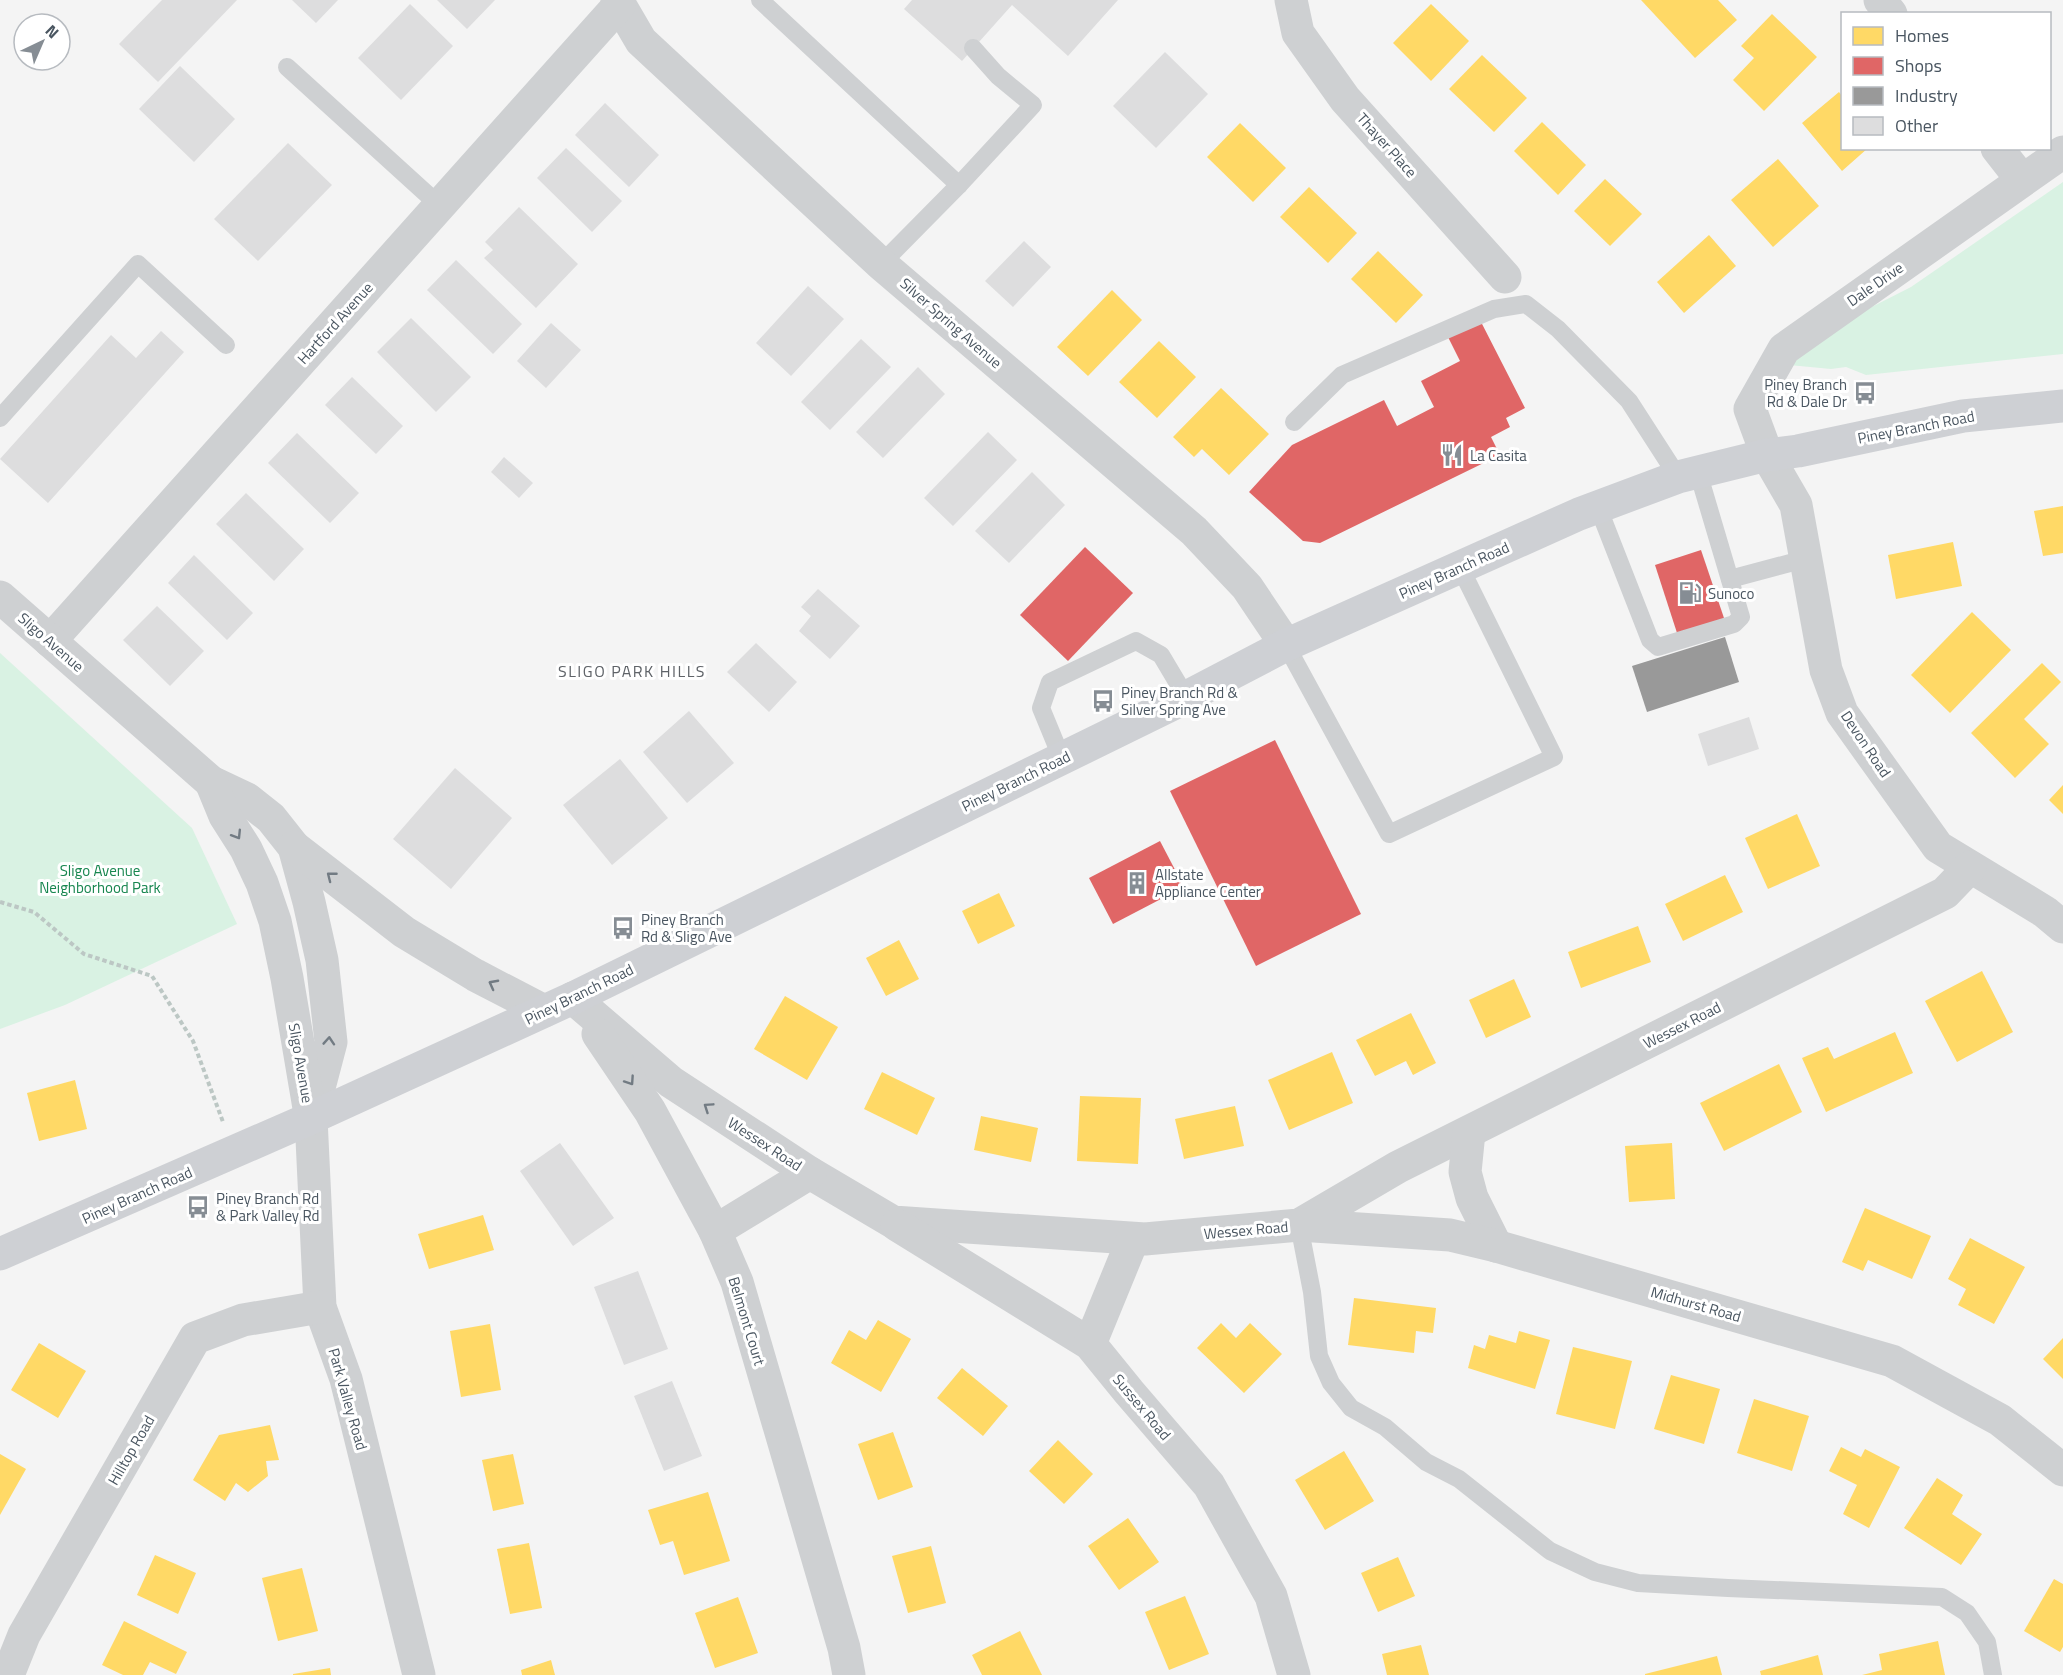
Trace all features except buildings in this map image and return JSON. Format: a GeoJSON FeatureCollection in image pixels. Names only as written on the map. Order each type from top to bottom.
{"type":"FeatureCollection","features":[{"type":"Feature","properties":{"kind":"main road","name":"Piney Branch Road"},"geometry":{"type":"LineString","coordinates":[[0,1254],[311,1118],[573,998],[1062,759],[1286,645],[1598,507],[1688,474],[1767,455],[1798,451],[1963,416],[2063,406]]}},
{"type":"Feature","properties":{"kind":"street","name":"Thayer Place"},"geometry":{"type":"LineString","coordinates":[[1291,0],[1298,33],[1346,99],[1505,277]]}},
{"type":"Feature","properties":{"kind":"street"},"geometry":{"type":"LineString","coordinates":[[1880,0],[1889,12]]}},
{"type":"Feature","properties":{"kind":"street","name":"Hartford Avenue"},"geometry":{"type":"LineString","coordinates":[[50,641],[440,206],[618,3]]}},
{"type":"Feature","properties":{"kind":"street","name":"Silver Spring Avenue"},"geometry":{"type":"LineString","coordinates":[[618,3],[641,41],[881,264],[1194,531],[1247,587],[1286,645]]}},
{"type":"Feature","properties":{"kind":"street"},"geometry":{"type":"LineString","coordinates":[[1998,150],[2022,180]]}},
{"type":"Feature","properties":{"kind":"street","name":"Dale Drive"},"geometry":{"type":"LineString","coordinates":[[1767,455],[1750,409],[1784,349],[2063,152]]}},
{"type":"Feature","properties":{"kind":"street","name":"Devon Road"},"geometry":{"type":"LineString","coordinates":[[1767,455],[1796,505],[1826,670],[1842,712],[1938,847],[2045,912],[2063,927]]}},
{"type":"Feature","properties":{"kind":"street","name":"Sligo Avenue"},"geometry":{"type":"LineString","coordinates":[[0,597],[211,782],[247,799],[271,818],[294,847],[322,960],[331,1042],[311,1118]]}},
{"type":"Feature","properties":{"kind":"street","name":"Sligo Avenue"},"geometry":{"type":"LineString","coordinates":[[211,782],[225,816],[246,849],[262,883],[275,921],[311,1118]]}},
{"type":"Feature","properties":{"kind":"street"},"geometry":{"type":"LineString","coordinates":[[294,847],[404,932],[475,975],[544,1011]]}},
{"type":"Feature","properties":{"kind":"street","name":"Wessex Road"},"geometry":{"type":"LineString","coordinates":[[573,998],[671,1082],[810,1173],[893,1222],[1133,1239],[1299,1225],[1398,1167],[1945,893],[1970,867]]}},
{"type":"Feature","properties":{"kind":"street","name":"Belmont Court"},"geometry":{"type":"LineString","coordinates":[[573,998],[651,1111],[715,1231],[740,1293],[844,1648],[849,1675]]}},
{"type":"Feature","properties":{"kind":"street","name":"Park Valley Road"},"geometry":{"type":"LineString","coordinates":[[311,1118],[320,1307],[346,1379],[419,1675]]}},
{"type":"Feature","properties":{"kind":"street"},"geometry":{"type":"LineString","coordinates":[[1469,1132],[1465,1172],[1472,1198],[1496,1246]]}},
{"type":"Feature","properties":{"kind":"street"},"geometry":{"type":"LineString","coordinates":[[715,1231],[810,1173]]}},
{"type":"Feature","properties":{"kind":"street","name":"Sussex Road"},"geometry":{"type":"LineString","coordinates":[[893,1222],[1090,1344],[1209,1485],[1271,1596],[1294,1675]]}},
{"type":"Feature","properties":{"kind":"street","name":"Midhurst Road"},"geometry":{"type":"LineString","coordinates":[[1299,1225],[1450,1235],[1496,1246],[1892,1361],[2000,1420],[2063,1470]]}},
{"type":"Feature","properties":{"kind":"street"},"geometry":{"type":"LineString","coordinates":[[1090,1344],[1133,1239]]}},
{"type":"Feature","properties":{"kind":"street","name":"Hilltop Road"},"geometry":{"type":"LineString","coordinates":[[8,1675],[24,1635],[195,1338],[243,1320],[320,1307]]}},
{"type":"Feature","properties":{"kind":"lane"},"geometry":{"type":"LineString","coordinates":[[760,0],[959,185]]}},
{"type":"Feature","properties":{"kind":"lane"},"geometry":{"type":"LineString","coordinates":[[881,264],[1033,105],[998,76],[973,48]]}},
{"type":"Feature","properties":{"kind":"lane"},"geometry":{"type":"LineString","coordinates":[[288,67],[440,206]]}},
{"type":"Feature","properties":{"kind":"lane"},"geometry":{"type":"LineString","coordinates":[[0,418],[138,264],[226,345]]}},
{"type":"Feature","properties":{"kind":"lane"},"geometry":{"type":"LineString","coordinates":[[1294,422],[1342,375],[1494,309],[1526,304],[1558,329],[1629,401],[1688,474],[1730,579],[1741,617],[1734,624],[1658,647],[1650,640],[1598,507]]}},
{"type":"Feature","properties":{"kind":"lane"},"geometry":{"type":"LineString","coordinates":[[1730,579],[1805,559]]}},
{"type":"Feature","properties":{"kind":"lane"},"geometry":{"type":"LineString","coordinates":[[1286,645],[1389,834],[1554,758],[1460,567]]}},
{"type":"Feature","properties":{"kind":"lane"},"geometry":{"type":"LineString","coordinates":[[1062,759],[1041,708],[1050,682],[1136,641],[1161,655],[1186,697]]}},
{"type":"Feature","properties":{"kind":"lane"},"geometry":{"type":"LineString","coordinates":[[1299,1225],[1312,1292],[1319,1356],[1331,1383],[1344,1400],[1351,1408],[1385,1426],[1426,1462],[1459,1479],[1550,1551],[1595,1572],[1638,1583],[1942,1597],[1967,1613],[1987,1642],[1993,1675]]}},
{"type":"Feature","properties":{"kind":"path"},"geometry":{"type":"LineString","coordinates":[[0,902],[34,912],[84,954],[152,976],[193,1041],[219,1113],[236,1151]]}},
{"type":"Feature","properties":{"kind":"green space"},"geometry":{"type":"Polygon","coordinates":[[[2063,182],[2063,354],[1866,375],[1846,367],[1831,369],[1789,365],[1791,348],[1911,287],[2063,182]]]}},
{"type":"Feature","properties":{"kind":"green space","name":"Sligo Avenue Neighborhood Park"},"geometry":{"type":"Polygon","coordinates":[[[0,653],[192,828],[237,924],[65,1005],[0,1029],[0,653]]]}},
{"type":"Feature","properties":{"kind":"place","name":"Piney Branch Rd & Dale Dr"},"geometry":{"type":"Point","coordinates":[1865,393]}},
{"type":"Feature","properties":{"kind":"place","name":"La Casita"},"geometry":{"type":"Point","coordinates":[1452,455]}},
{"type":"Feature","properties":{"kind":"place","name":"Sunoco"},"geometry":{"type":"Point","coordinates":[1690,593]}},
{"type":"Feature","properties":{"kind":"place","name":"Piney Branch Rd & Silver Spring Ave"},"geometry":{"type":"Point","coordinates":[1103,701]}},
{"type":"Feature","properties":{"kind":"place","name":"Allstate Appliance Center"},"geometry":{"type":"Point","coordinates":[1137,883]}},
{"type":"Feature","properties":{"kind":"place","name":"Piney Branch Rd & Sligo Ave"},"geometry":{"type":"Point","coordinates":[623,928]}},
{"type":"Feature","properties":{"kind":"place","name":"Piney Branch Rd & Park Valley Rd"},"geometry":{"type":"Point","coordinates":[198,1207]}},
{"type":"Feature","properties":{"kind":"district","name":"SLIGO PARK HILLS"},"geometry":{"type":"Point","coordinates":[632,671]}}]}
